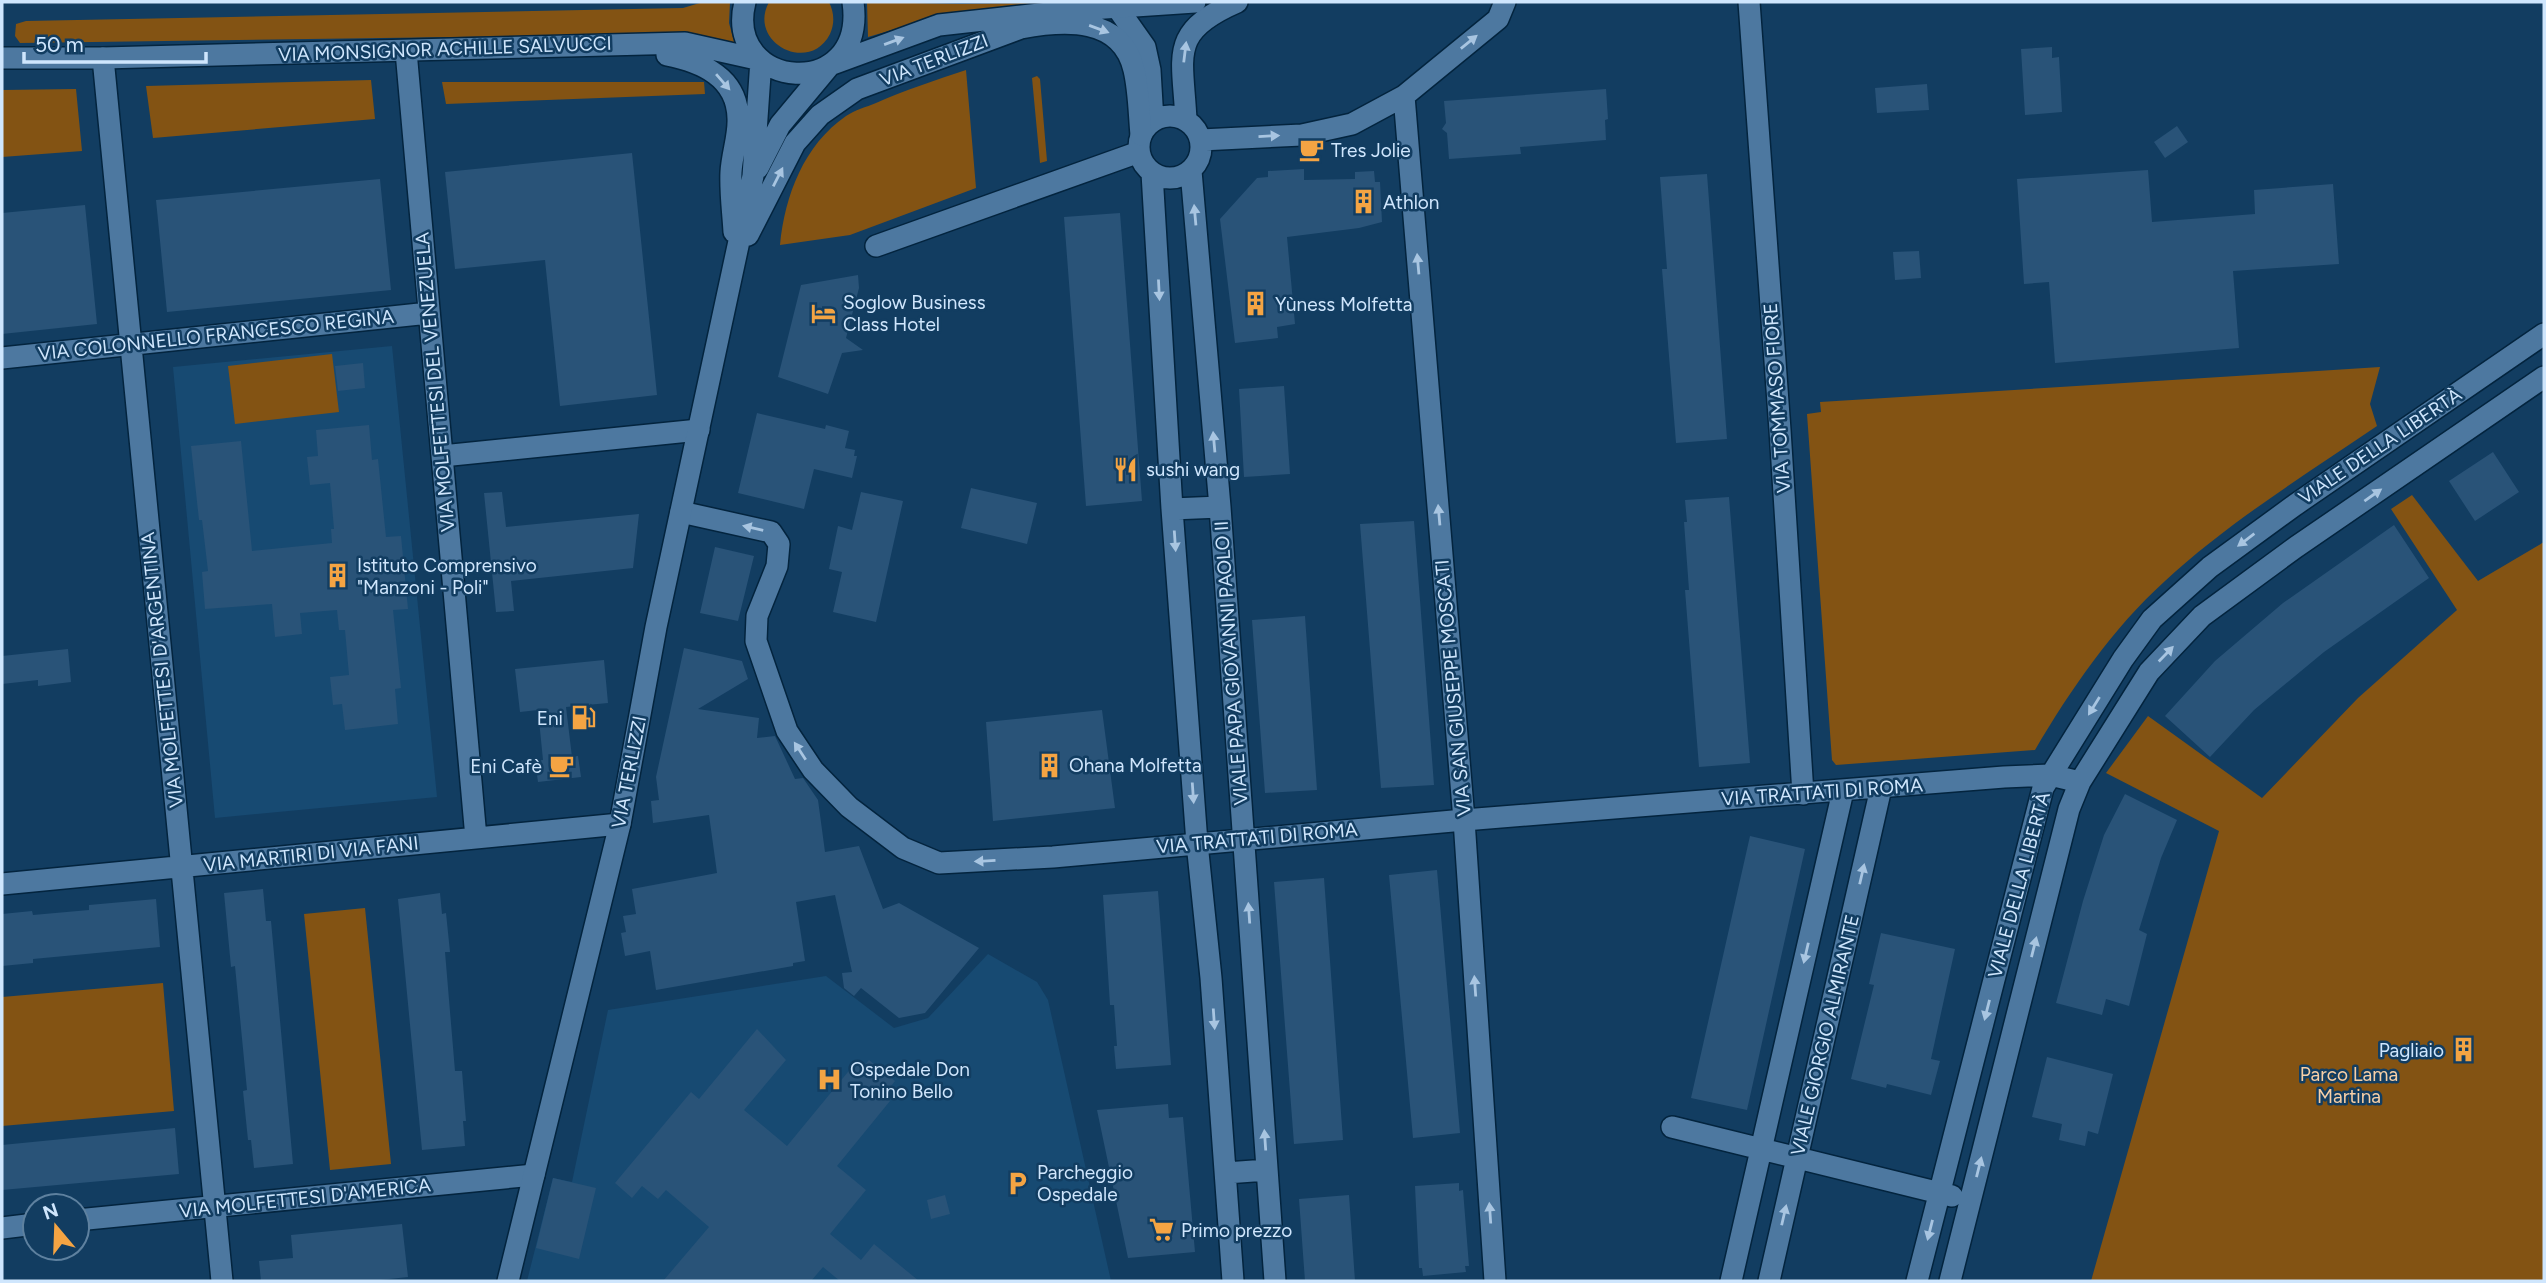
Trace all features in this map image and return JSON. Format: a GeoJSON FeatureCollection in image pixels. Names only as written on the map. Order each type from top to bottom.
{"type":"FeatureCollection","features":[{"type":"Feature","properties":{"kind":"street"},"geometry":{"type":"LineString","coordinates":[[745,2],[742,24],[748,44],[761,60]]}},
{"type":"Feature","properties":{"kind":"street","name":"VIA TERLIZZI"},"geometry":{"type":"LineString","coordinates":[[753,176],[780,125],[830,65],[844,53],[852,37],[855,19],[853,2]]}},
{"type":"Feature","properties":{"kind":"street","name":"VIA MONSIGNOR ACHILLE SALVUCCI"},"geometry":{"type":"LineString","coordinates":[[2,58],[685,44],[761,60],[773,69],[795,74],[817,72],[939,25],[1116,6],[1195,2]]}},
{"type":"Feature","properties":{"kind":"street"},"geometry":{"type":"LineString","coordinates":[[1186,120],[1182,51],[1188,35],[1201,20],[1237,2]]}},
{"type":"Feature","properties":{"kind":"street"},"geometry":{"type":"LineString","coordinates":[[1201,140],[1302,135],[1352,124],[1404,96],[1498,19],[1505,2]]}},
{"type":"Feature","properties":{"kind":"street","name":"VIA TOMMASO FIORE"},"geometry":{"type":"LineString","coordinates":[[1749,2],[1803,794]]}},
{"type":"Feature","properties":{"kind":"street"},"geometry":{"type":"LineString","coordinates":[[876,246],[1144,136],[1170,116],[1186,120],[1193,125],[1201,140],[1200,157],[1191,171],[1172,178],[1152,173],[1144,164],[1144,136],[1150,70],[1146,47],[1116,6]]}},
{"type":"Feature","properties":{"kind":"street","name":"VIA TERLIZZI"},"geometry":{"type":"LineString","coordinates":[[736,259],[795,143],[820,115],[857,89],[1021,28],[1050,23],[1083,23],[1108,31],[1122,46],[1134,68],[1144,136]]}},
{"type":"Feature","properties":{"kind":"street","name":"VIA TERLIZZI"},"geometry":{"type":"LineString","coordinates":[[615,44],[692,60],[722,76],[733,94],[738,118],[731,172],[736,259]]}},
{"type":"Feature","properties":{"kind":"street","name":"VIA MOLFETTESI DEL VENEZUELA"},"geometry":{"type":"LineString","coordinates":[[406,51],[476,838]]}},
{"type":"Feature","properties":{"kind":"street","name":"VIA MOLFETTESI D'ARGENTINA"},"geometry":{"type":"LineString","coordinates":[[103,58],[222,1281]]}},
{"type":"Feature","properties":{"kind":"street","name":"VIA TERLIZZI"},"geometry":{"type":"LineString","coordinates":[[508,1281],[620,824],[656,627],[753,176],[761,60]]}},
{"type":"Feature","properties":{"kind":"street","name":"VIA SAN GIUSEPPE MOSCATI"},"geometry":{"type":"LineString","coordinates":[[1404,96],[1464,820],[1494,1281]]}},
{"type":"Feature","properties":{"kind":"street","name":"VIALE PAPA GIOVANNI PAOLO II"},"geometry":{"type":"LineString","coordinates":[[1191,171],[1220,507],[1275,1281]]}},
{"type":"Feature","properties":{"kind":"street"},"geometry":{"type":"LineString","coordinates":[[1152,173],[1172,509],[1233,1281]]}},
{"type":"Feature","properties":{"kind":"street","name":"VIA COLONNELLO FRANCESCO REGINA"},"geometry":{"type":"LineString","coordinates":[[2,358],[429,313]]}},
{"type":"Feature","properties":{"kind":"street","name":"VIALE DELLA LIBERTÀ"},"geometry":{"type":"LineString","coordinates":[[1917,1281],[2043,788],[2152,618],[2210,567],[2276,518],[2544,334]]}},
{"type":"Feature","properties":{"kind":"street"},"geometry":{"type":"LineString","coordinates":[[2492,369],[2513,398]]}},
{"type":"Feature","properties":{"kind":"street","name":"VIALE DELLA LIBERTÀ"},"geometry":{"type":"LineString","coordinates":[[1950,1281],[2069,809],[2080,782],[2149,672],[2202,616],[2296,547],[2544,376]]}},
{"type":"Feature","properties":{"kind":"street"},"geometry":{"type":"LineString","coordinates":[[442,456],[699,430]]}},
{"type":"Feature","properties":{"kind":"street"},"geometry":{"type":"LineString","coordinates":[[1172,509],[1220,507]]}},
{"type":"Feature","properties":{"kind":"street","name":"VIA TRATTATI DI ROMA"},"geometry":{"type":"LineString","coordinates":[[681,512],[771,532],[779,544],[777,566],[757,616],[756,641],[788,731],[813,770],[849,807],[903,848],[939,863],[1053,857],[1464,820],[2050,775],[2080,782]]}},
{"type":"Feature","properties":{"kind":"street"},"geometry":{"type":"LineString","coordinates":[[2276,518],[2296,547]]}},
{"type":"Feature","properties":{"kind":"street","name":"VIALE GIORGIO ALMIRANTE"},"geometry":{"type":"LineString","coordinates":[[1769,1281],[1881,788]]}},
{"type":"Feature","properties":{"kind":"street","name":"VIALE GIORGIO ALMIRANTE"},"geometry":{"type":"LineString","coordinates":[[1731,1281],[1843,791]]}},
{"type":"Feature","properties":{"kind":"street","name":"VIA MARTIRI DI VIA FANI"},"geometry":{"type":"LineString","coordinates":[[2,884],[620,824]]}},
{"type":"Feature","properties":{"kind":"street"},"geometry":{"type":"LineString","coordinates":[[1672,1127],[1971,1201]]}},
{"type":"Feature","properties":{"kind":"street"},"geometry":{"type":"LineString","coordinates":[[1226,1173],[1268,1170]]}},
{"type":"Feature","properties":{"kind":"street","name":"VIA MOLFETTESI D'AMERICA"},"geometry":{"type":"LineString","coordinates":[[91,1219],[534,1175]]}},
{"type":"Feature","properties":{"kind":"street"},"geometry":{"type":"LineString","coordinates":[[2,1228],[21,1226]]}},
{"type":"Feature","properties":{"kind":"shaded area"},"geometry":{"type":"Polygon","coordinates":[[[392,346],[437,797],[215,818],[173,367],[392,346]]]}},
{"type":"Feature","properties":{"kind":"shaded area","name":"Ospedale Don Tonino Bello"},"geometry":{"type":"Polygon","coordinates":[[[988,954],[1037,982],[1048,1000],[1111,1281],[527,1281],[553,1178],[572,1182],[608,1010],[826,976],[894,1028],[928,1018],[988,954]]]}},
{"type":"Feature","properties":{"kind":"green space"},"geometry":{"type":"Polygon","coordinates":[[[703,2],[730,2],[729,23],[735,45],[684,34],[20,43],[15,36],[16,24],[26,21],[683,8],[703,2]]]}},
{"type":"Feature","properties":{"kind":"green space"},"geometry":{"type":"Polygon","coordinates":[[[769,2],[829,2],[833,18],[830,34],[820,46],[809,52],[783,48],[773,41],[766,30],[764,17],[769,2]]]}},
{"type":"Feature","properties":{"kind":"green space"},"geometry":{"type":"Polygon","coordinates":[[[867,2],[1110,2],[939,16],[868,37],[867,2]]]}},
{"type":"Feature","properties":{"kind":"green space"},"geometry":{"type":"Polygon","coordinates":[[[966,70],[976,188],[850,235],[780,245],[787,208],[799,173],[808,156],[831,128],[857,110],[966,70]]]}},
{"type":"Feature","properties":{"kind":"green space"},"geometry":{"type":"Polygon","coordinates":[[[1037,76],[1040,79],[1047,161],[1040,163],[1032,78],[1037,76]]]}},
{"type":"Feature","properties":{"kind":"green space"},"geometry":{"type":"Polygon","coordinates":[[[371,80],[375,119],[153,138],[146,86],[371,80]]]}},
{"type":"Feature","properties":{"kind":"green space"},"geometry":{"type":"Polygon","coordinates":[[[442,82],[704,82],[705,94],[446,104],[442,82]]]}},
{"type":"Feature","properties":{"kind":"green space"},"geometry":{"type":"Polygon","coordinates":[[[76,89],[82,151],[2,157],[2,90],[76,89]]]}},
{"type":"Feature","properties":{"kind":"green space"},"geometry":{"type":"Polygon","coordinates":[[[332,354],[339,412],[235,424],[228,366],[332,354]]]}},
{"type":"Feature","properties":{"kind":"green space"},"geometry":{"type":"Polygon","coordinates":[[[2380,367],[2370,404],[2377,426],[2241,519],[2165,581],[2110,639],[2035,750],[1836,765],[1832,760],[1807,414],[1821,412],[1820,402],[2380,367]]]}},
{"type":"Feature","properties":{"kind":"green space","name":"Parco Lama Martina"},"geometry":{"type":"Polygon","coordinates":[[[2412,495],[2478,581],[2544,542],[2544,1281],[2091,1281],[2219,831],[2106,773],[2148,716],[2262,798],[2358,698],[2457,610],[2391,509],[2412,495]]]}},
{"type":"Feature","properties":{"kind":"green space"},"geometry":{"type":"Polygon","coordinates":[[[365,908],[391,1164],[330,1170],[304,914],[365,908]]]}},
{"type":"Feature","properties":{"kind":"green space"},"geometry":{"type":"Polygon","coordinates":[[[163,983],[174,1111],[2,1126],[2,997],[163,983]]]}},
{"type":"Feature","properties":{"kind":"building"},"geometry":{"type":"Polygon","coordinates":[[[2052,47],[2052,58],[2059,57],[2062,112],[2025,115],[2021,49],[2052,47]]]}},
{"type":"Feature","properties":{"kind":"building"},"geometry":{"type":"Polygon","coordinates":[[[1927,84],[1929,110],[1877,113],[1875,88],[1927,84]]]}},
{"type":"Feature","properties":{"kind":"building"},"geometry":{"type":"Polygon","coordinates":[[[1606,89],[1606,140],[1520,147],[1521,154],[1449,159],[1447,133],[1442,129],[1446,123],[1444,101],[1606,89]]]}},
{"type":"Feature","properties":{"kind":"building"},"geometry":{"type":"Polygon","coordinates":[[[2177,126],[2188,142],[2165,158],[2154,142],[2177,126]]]}},
{"type":"Feature","properties":{"kind":"building"},"geometry":{"type":"Polygon","coordinates":[[[632,153],[657,395],[560,406],[545,260],[455,269],[445,172],[632,153]]]}},
{"type":"Feature","properties":{"kind":"building"},"geometry":{"type":"Polygon","coordinates":[[[1304,169],[1304,180],[1355,179],[1355,172],[1374,171],[1375,182],[1380,182],[1382,222],[1359,228],[1287,237],[1295,324],[1277,327],[1278,338],[1235,343],[1220,219],[1257,178],[1268,177],[1268,171],[1304,169]]]}},
{"type":"Feature","properties":{"kind":"building"},"geometry":{"type":"Polygon","coordinates":[[[2148,170],[2152,222],[2255,214],[2254,190],[2333,184],[2339,264],[2233,271],[2239,348],[2055,363],[2049,282],[2024,284],[2017,179],[2148,170]]]}},
{"type":"Feature","properties":{"kind":"building"},"geometry":{"type":"Polygon","coordinates":[[[1707,174],[1727,439],[1676,443],[1662,269],[1667,269],[1660,177],[1707,174]]]}},
{"type":"Feature","properties":{"kind":"building"},"geometry":{"type":"Polygon","coordinates":[[[380,179],[391,290],[167,312],[156,200],[380,179]]]}},
{"type":"Feature","properties":{"kind":"building"},"geometry":{"type":"Polygon","coordinates":[[[85,205],[97,324],[2,334],[2,213],[85,205]]]}},
{"type":"Feature","properties":{"kind":"building"},"geometry":{"type":"Polygon","coordinates":[[[1120,213],[1142,501],[1086,506],[1064,217],[1120,213]]]}},
{"type":"Feature","properties":{"kind":"building"},"geometry":{"type":"Polygon","coordinates":[[[1919,251],[1921,278],[1895,280],[1893,252],[1919,251]]]}},
{"type":"Feature","properties":{"kind":"building","name":"Soglow Business Class Hotel"},"geometry":{"type":"Polygon","coordinates":[[[858,275],[859,288],[846,338],[863,350],[842,353],[828,394],[778,377],[801,285],[858,275]]]}},
{"type":"Feature","properties":{"kind":"building"},"geometry":{"type":"Polygon","coordinates":[[[363,363],[365,388],[338,391],[335,366],[363,363]]]}},
{"type":"Feature","properties":{"kind":"building"},"geometry":{"type":"Polygon","coordinates":[[[1284,386],[1290,474],[1244,477],[1239,389],[1284,386]]]}},
{"type":"Feature","properties":{"kind":"building"},"geometry":{"type":"Polygon","coordinates":[[[757,413],[825,429],[826,425],[849,431],[845,448],[855,450],[854,456],[857,456],[852,478],[814,469],[804,509],[738,493],[757,413]]]}},
{"type":"Feature","properties":{"kind":"building","name":"Istituto Comprensivo \"Manzoni - Poli\""},"geometry":{"type":"Polygon","coordinates":[[[369,425],[372,460],[378,459],[386,537],[401,536],[408,609],[393,610],[401,688],[395,689],[398,724],[345,730],[342,704],[333,705],[330,677],[349,675],[345,630],[339,630],[337,610],[300,613],[302,634],[275,637],[272,604],[205,609],[202,572],[208,571],[191,446],[241,441],[252,551],[332,543],[331,529],[334,529],[330,483],[310,485],[307,457],[318,456],[316,430],[369,425]]]}},
{"type":"Feature","properties":{"kind":"building"},"geometry":{"type":"Polygon","coordinates":[[[2493,452],[2519,492],[2475,521],[2449,481],[2493,452]]]}},
{"type":"Feature","properties":{"kind":"building"},"geometry":{"type":"Polygon","coordinates":[[[971,488],[1037,503],[1027,544],[961,528],[971,488]]]}},
{"type":"Feature","properties":{"kind":"building"},"geometry":{"type":"Polygon","coordinates":[[[502,492],[506,527],[639,514],[633,568],[511,581],[514,611],[496,612],[484,493],[502,492]]]}},
{"type":"Feature","properties":{"kind":"building"},"geometry":{"type":"Polygon","coordinates":[[[861,492],[903,501],[876,622],[833,612],[842,572],[829,569],[838,526],[852,530],[861,492]]]}},
{"type":"Feature","properties":{"kind":"building"},"geometry":{"type":"Polygon","coordinates":[[[1729,497],[1750,763],[1699,767],[1685,590],[1689,590],[1685,500],[1729,497]]]}},
{"type":"Feature","properties":{"kind":"building"},"geometry":{"type":"Polygon","coordinates":[[[1414,521],[1434,785],[1381,788],[1360,524],[1414,521]]]}},
{"type":"Feature","properties":{"kind":"building"},"geometry":{"type":"Polygon","coordinates":[[[2394,525],[2429,578],[2324,652],[2254,710],[2210,757],[2165,716],[2215,661],[2283,603],[2394,525]]]}},
{"type":"Feature","properties":{"kind":"building"},"geometry":{"type":"Polygon","coordinates":[[[715,547],[754,556],[738,621],[700,613],[715,547]]]}},
{"type":"Feature","properties":{"kind":"building"},"geometry":{"type":"Polygon","coordinates":[[[1305,616],[1317,790],[1265,793],[1252,620],[1305,616]]]}},
{"type":"Feature","properties":{"kind":"building"},"geometry":{"type":"Polygon","coordinates":[[[684,648],[742,661],[748,679],[698,709],[759,718],[757,738],[775,736],[795,779],[803,778],[818,800],[825,852],[859,846],[883,909],[899,903],[979,948],[925,1013],[899,1018],[861,988],[854,996],[844,988],[842,973],[852,972],[835,895],[796,902],[805,961],[793,963],[793,966],[656,990],[650,951],[625,956],[621,933],[626,932],[623,916],[636,914],[632,889],[717,873],[709,815],[653,823],[651,801],[659,800],[656,777],[684,648]]]}},
{"type":"Feature","properties":{"kind":"building"},"geometry":{"type":"Polygon","coordinates":[[[68,649],[71,682],[38,686],[38,680],[2,684],[2,656],[68,649]]]}},
{"type":"Feature","properties":{"kind":"building"},"geometry":{"type":"Polygon","coordinates":[[[604,660],[608,703],[566,707],[572,757],[578,756],[581,777],[538,782],[535,761],[543,760],[538,710],[520,712],[515,669],[604,660]]]}},
{"type":"Feature","properties":{"kind":"building","name":"Ohana Molfetta"},"geometry":{"type":"Polygon","coordinates":[[[1102,710],[1115,808],[993,821],[986,722],[1102,710]]]}},
{"type":"Feature","properties":{"kind":"building"},"geometry":{"type":"Polygon","coordinates":[[[2125,794],[2177,820],[2161,858],[2139,930],[2147,934],[2129,1006],[2106,999],[2102,1015],[2056,1003],[2104,835],[2125,794]]]}},
{"type":"Feature","properties":{"kind":"building"},"geometry":{"type":"Polygon","coordinates":[[[1750,836],[1805,849],[1747,1110],[1691,1098],[1750,836]]]}},
{"type":"Feature","properties":{"kind":"building"},"geometry":{"type":"Polygon","coordinates":[[[1437,870],[1460,1133],[1413,1138],[1389,875],[1437,870]]]}},
{"type":"Feature","properties":{"kind":"building"},"geometry":{"type":"Polygon","coordinates":[[[1324,878],[1343,1140],[1294,1144],[1274,882],[1324,878]]]}},
{"type":"Feature","properties":{"kind":"building"},"geometry":{"type":"Polygon","coordinates":[[[263,889],[266,921],[271,921],[293,1164],[254,1168],[243,1091],[247,1090],[235,966],[231,967],[224,893],[263,889]]]}},
{"type":"Feature","properties":{"kind":"building"},"geometry":{"type":"Polygon","coordinates":[[[1158,891],[1171,1065],[1116,1069],[1114,1005],[1110,1005],[1103,895],[1158,891]]]}},
{"type":"Feature","properties":{"kind":"building"},"geometry":{"type":"Polygon","coordinates":[[[440,893],[442,914],[446,913],[450,952],[445,952],[455,1071],[462,1071],[465,1146],[422,1150],[398,899],[440,893]]]}},
{"type":"Feature","properties":{"kind":"building"},"geometry":{"type":"Polygon","coordinates":[[[156,899],[160,947],[33,959],[33,963],[2,966],[2,914],[32,911],[33,915],[89,910],[89,905],[156,899]]]}},
{"type":"Feature","properties":{"kind":"building"},"geometry":{"type":"Polygon","coordinates":[[[1881,933],[1955,949],[1931,1059],[1940,1061],[1931,1095],[1887,1084],[1886,1088],[1851,1079],[1874,985],[1869,984],[1881,933]]]}},
{"type":"Feature","properties":{"kind":"building"},"geometry":{"type":"Polygon","coordinates":[[[757,1029],[786,1060],[744,1110],[787,1146],[857,1061],[863,1067],[869,1060],[895,1081],[884,1095],[890,1101],[837,1166],[866,1190],[830,1234],[861,1260],[874,1244],[919,1281],[840,1281],[823,1267],[811,1281],[663,1281],[709,1227],[666,1190],[658,1199],[642,1186],[632,1198],[615,1183],[691,1092],[699,1099],[757,1029]]]}},
{"type":"Feature","properties":{"kind":"building"},"geometry":{"type":"Polygon","coordinates":[[[2047,1057],[2113,1074],[2098,1134],[2088,1131],[2085,1146],[2059,1140],[2062,1124],[2032,1117],[2047,1057]]]}},
{"type":"Feature","properties":{"kind":"building"},"geometry":{"type":"Polygon","coordinates":[[[1168,1104],[1169,1118],[1183,1117],[1195,1252],[1128,1258],[1097,1110],[1168,1104]]]}},
{"type":"Feature","properties":{"kind":"building"},"geometry":{"type":"Polygon","coordinates":[[[175,1128],[179,1174],[2,1190],[2,1145],[175,1128]]]}},
{"type":"Feature","properties":{"kind":"building"},"geometry":{"type":"Polygon","coordinates":[[[553,1178],[596,1188],[579,1259],[536,1248],[553,1178]]]}},
{"type":"Feature","properties":{"kind":"building"},"geometry":{"type":"Polygon","coordinates":[[[1459,1183],[1459,1191],[1463,1190],[1469,1266],[1465,1266],[1466,1272],[1423,1276],[1422,1268],[1419,1268],[1415,1186],[1459,1183]]]}},
{"type":"Feature","properties":{"kind":"building"},"geometry":{"type":"Polygon","coordinates":[[[945,1195],[950,1214],[931,1219],[927,1200],[945,1195]]]}},
{"type":"Feature","properties":{"kind":"building"},"geometry":{"type":"Polygon","coordinates":[[[1349,1195],[1355,1281],[1305,1281],[1299,1199],[1349,1195]]]}},
{"type":"Feature","properties":{"kind":"building"},"geometry":{"type":"Polygon","coordinates":[[[402,1224],[408,1277],[371,1281],[261,1281],[259,1261],[293,1258],[291,1235],[402,1224]]]}},
{"type":"Feature","properties":{"kind":"place","name":"Tres Jolie"},"geometry":{"type":"Point","coordinates":[1311,150]}},
{"type":"Feature","properties":{"kind":"place","name":"Athlon"},"geometry":{"type":"Point","coordinates":[1363,202]}},
{"type":"Feature","properties":{"kind":"place","name":"Yùness Molfetta"},"geometry":{"type":"Point","coordinates":[1255,304]}},
{"type":"Feature","properties":{"kind":"place","name":"Soglow Business Class Hotel"},"geometry":{"type":"Point","coordinates":[823,313]}},
{"type":"Feature","properties":{"kind":"place","name":"sushi wang"},"geometry":{"type":"Point","coordinates":[1126,469]}},
{"type":"Feature","properties":{"kind":"place","name":"Istituto Comprensivo \"Manzoni - Poli\""},"geometry":{"type":"Point","coordinates":[337,576]}},
{"type":"Feature","properties":{"kind":"place","name":"Eni"},"geometry":{"type":"Point","coordinates":[583,718]}},
{"type":"Feature","properties":{"kind":"place","name":"Ohana Molfetta"},"geometry":{"type":"Point","coordinates":[1049,765]}},
{"type":"Feature","properties":{"kind":"place","name":"Eni Cafè"},"geometry":{"type":"Point","coordinates":[562,766]}},
{"type":"Feature","properties":{"kind":"place","name":"Pagliaio"},"geometry":{"type":"Point","coordinates":[2464,1050]}},
{"type":"Feature","properties":{"kind":"place","name":"Ospedale Don Tonino Bello"},"geometry":{"type":"Point","coordinates":[830,1080]}},
{"type":"Feature","properties":{"kind":"place","name":"Parcheggio Ospedale"},"geometry":{"type":"Point","coordinates":[1017,1183]}},
{"type":"Feature","properties":{"kind":"place","name":"Primo prezzo"},"geometry":{"type":"Point","coordinates":[1161,1230]}}]}
